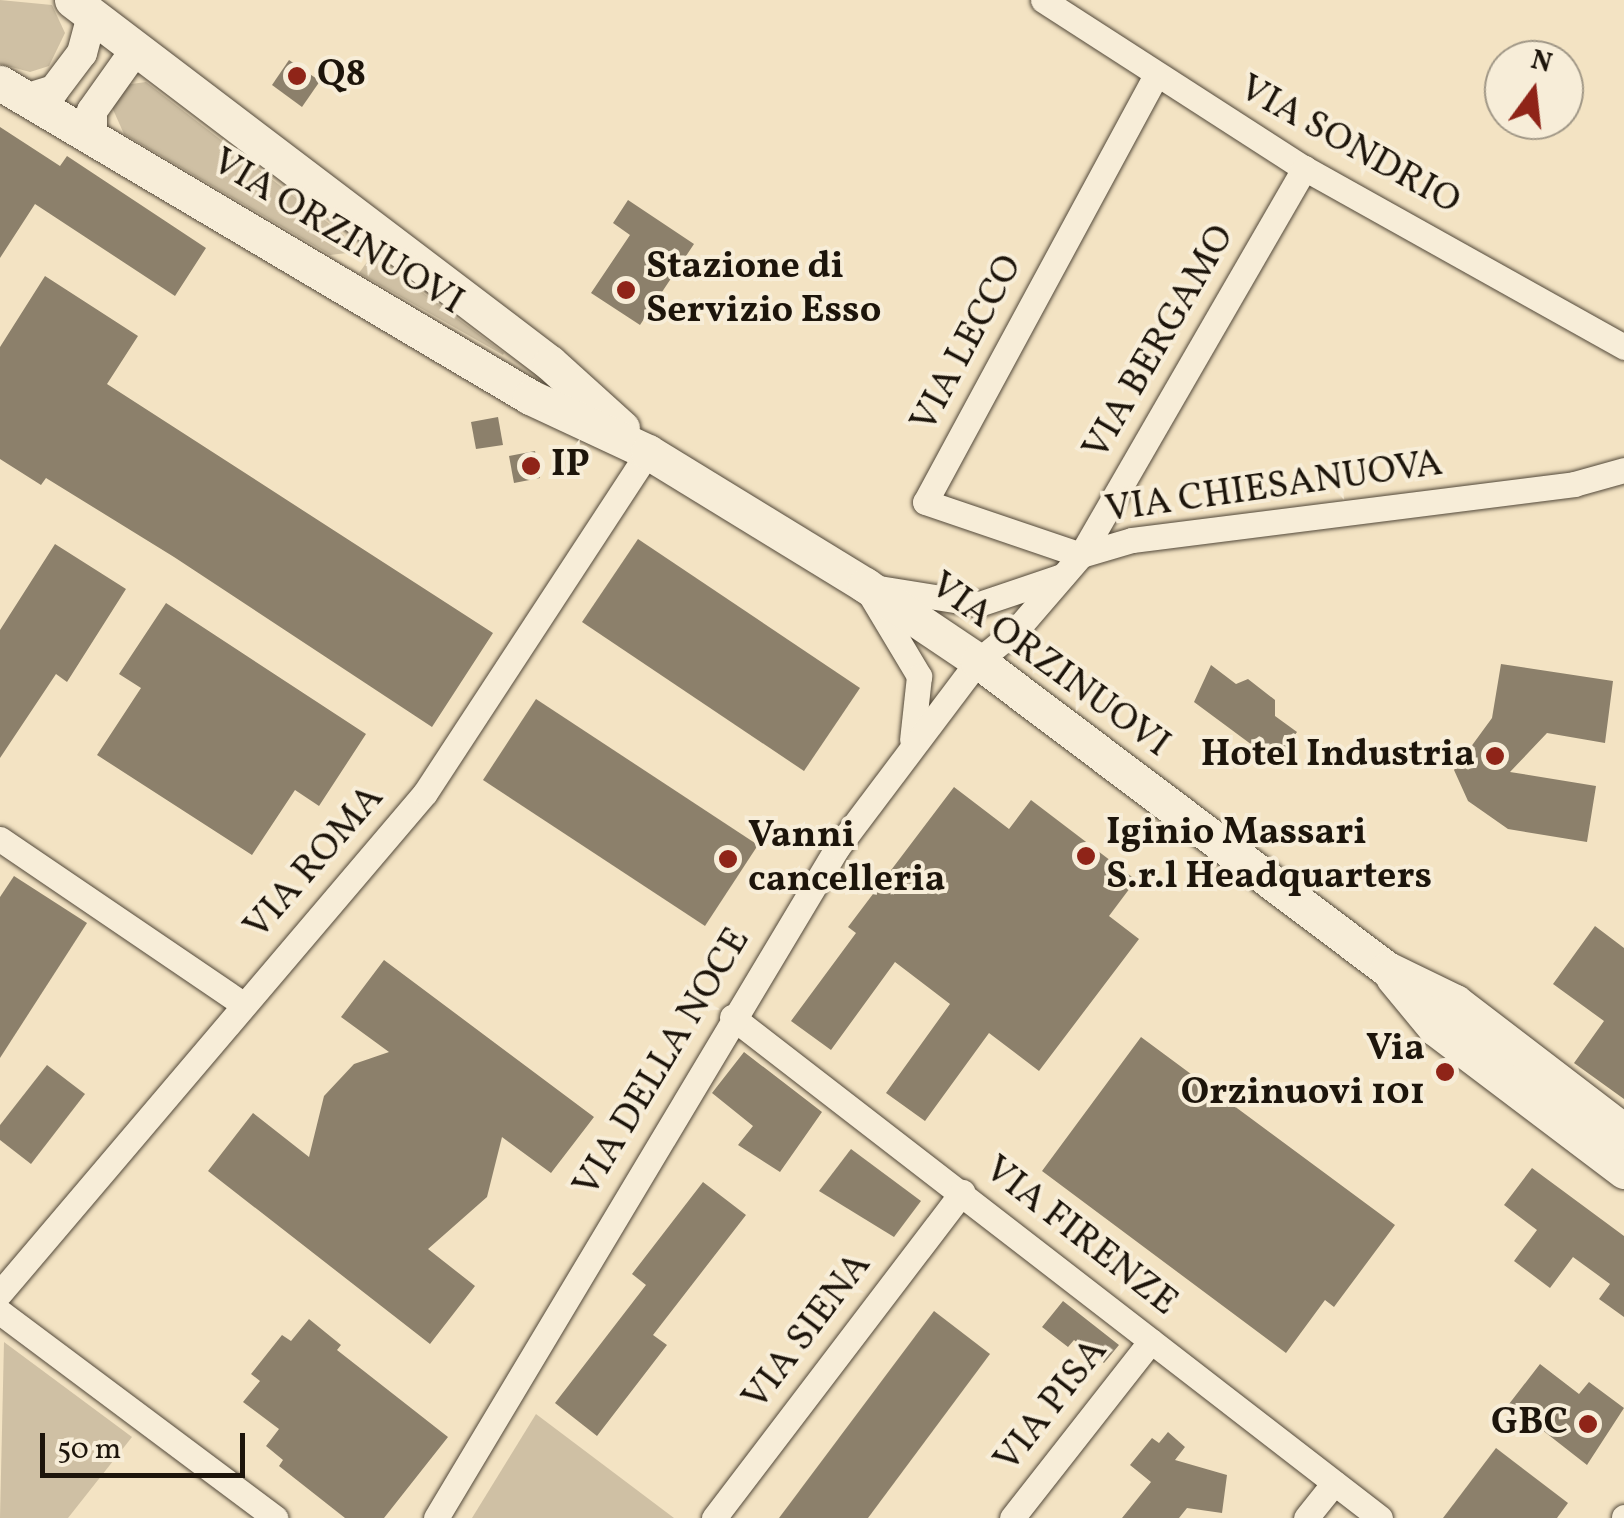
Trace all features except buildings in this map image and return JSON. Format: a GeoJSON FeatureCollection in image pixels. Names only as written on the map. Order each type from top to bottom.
{"type":"FeatureCollection","features":[{"type":"Feature","properties":{"kind":"main road","name":"VIA ORZINUOVI"},"geometry":{"type":"LineString","coordinates":[[82,8],[550,363],[648,452]]}},
{"type":"Feature","properties":{"kind":"main road","name":"VIA ORZINUOVI"},"geometry":{"type":"LineString","coordinates":[[14,90],[530,397],[648,452],[864,586],[978,661],[1386,969],[1455,1002],[1624,1131]]}},
{"type":"Feature","properties":{"kind":"main road","name":"VIA ORZINUOVI"},"geometry":{"type":"LineString","coordinates":[[1386,969],[1435,1028],[1624,1171]]}},
{"type":"Feature","properties":{"kind":"street","name":"VIA SONDRIO"},"geometry":{"type":"LineString","coordinates":[[1044,0],[1155,77],[1304,168],[1624,347]]}},
{"type":"Feature","properties":{"kind":"street","name":"VIA ORZINUOVI"},"geometry":{"type":"LineString","coordinates":[[14,90],[54,90],[82,53],[82,8]]}},
{"type":"Feature","properties":{"kind":"street"},"geometry":{"type":"LineString","coordinates":[[92,137],[92,110],[136,49]]}},
{"type":"Feature","properties":{"kind":"street","name":"VIA LECCO"},"geometry":{"type":"LineString","coordinates":[[1081,555],[925,502],[1155,77]]}},
{"type":"Feature","properties":{"kind":"street","name":"VIA BERGAMO"},"geometry":{"type":"LineString","coordinates":[[1081,555],[1304,168]]}},
{"type":"Feature","properties":{"kind":"street","name":"VIA ROMA"},"geometry":{"type":"LineString","coordinates":[[0,1293],[242,1004],[426,793],[648,452]]}},
{"type":"Feature","properties":{"kind":"street","name":"VIA CHIESANUOVA"},"geometry":{"type":"LineString","coordinates":[[978,661],[1018,628],[1081,555],[1132,540],[1574,484],[1624,470]]}},
{"type":"Feature","properties":{"kind":"street"},"geometry":{"type":"LineString","coordinates":[[864,586],[979,604],[1062,576]]}},
{"type":"Feature","properties":{"kind":"street"},"geometry":{"type":"LineString","coordinates":[[864,586],[920,676],[910,747]]}},
{"type":"Feature","properties":{"kind":"street","name":"VIA DELLA NOCE"},"geometry":{"type":"LineString","coordinates":[[436,1518],[732,1017],[837,848],[978,661]]}},
{"type":"Feature","properties":{"kind":"street"},"geometry":{"type":"LineString","coordinates":[[0,839],[242,1004]]}},
{"type":"Feature","properties":{"kind":"street","name":"VIA FIRENZE"},"geometry":{"type":"LineString","coordinates":[[732,1017],[1380,1518]]}},
{"type":"Feature","properties":{"kind":"street","name":"VIA SIENA"},"geometry":{"type":"LineString","coordinates":[[714,1518],[962,1192]]}},
{"type":"Feature","properties":{"kind":"street"},"geometry":{"type":"LineString","coordinates":[[0,1312],[275,1518]]}},
{"type":"Feature","properties":{"kind":"street","name":"VIA PISA"},"geometry":{"type":"LineString","coordinates":[[1012,1518],[1150,1341]]}},
{"type":"Feature","properties":{"kind":"street"},"geometry":{"type":"LineString","coordinates":[[1306,1518],[1334,1483]]}},
{"type":"Feature","properties":{"kind":"shaded area"},"geometry":{"type":"Polygon","coordinates":[[[0,0],[52,5],[65,33],[49,66],[30,72],[0,64],[0,0]]]}},
{"type":"Feature","properties":{"kind":"shaded area"},"geometry":{"type":"Polygon","coordinates":[[[146,82],[344,235],[347,253],[330,255],[124,134],[111,105],[124,85],[146,82]]]}},
{"type":"Feature","properties":{"kind":"shaded area"},"geometry":{"type":"Polygon","coordinates":[[[372,255],[504,353],[503,355],[359,273],[372,255]]]}},
{"type":"Feature","properties":{"kind":"shaded area"},"geometry":{"type":"Polygon","coordinates":[[[4,1342],[132,1437],[68,1518],[0,1518],[4,1342]]]}},
{"type":"Feature","properties":{"kind":"shaded area"},"geometry":{"type":"Polygon","coordinates":[[[536,1414],[674,1518],[472,1518],[536,1414]]]}},
{"type":"Feature","properties":{"kind":"place","name":"Q8"},"geometry":{"type":"Point","coordinates":[297,76]}},
{"type":"Feature","properties":{"kind":"place","name":"Stazione di Servizio Esso"},"geometry":{"type":"Point","coordinates":[626,290]}},
{"type":"Feature","properties":{"kind":"place","name":"IP"},"geometry":{"type":"Point","coordinates":[531,466]}},
{"type":"Feature","properties":{"kind":"place","name":"Hotel Industria"},"geometry":{"type":"Point","coordinates":[1495,756]}},
{"type":"Feature","properties":{"kind":"place","name":"Iginio Massari S.r.l Headquarters"},"geometry":{"type":"Point","coordinates":[1086,856]}},
{"type":"Feature","properties":{"kind":"place","name":"Vanni cancelleria"},"geometry":{"type":"Point","coordinates":[728,859]}},
{"type":"Feature","properties":{"kind":"place","name":"Via Orzinuovi 101"},"geometry":{"type":"Point","coordinates":[1445,1072]}},
{"type":"Feature","properties":{"kind":"place","name":"GBC"},"geometry":{"type":"Point","coordinates":[1588,1424]}}]}
